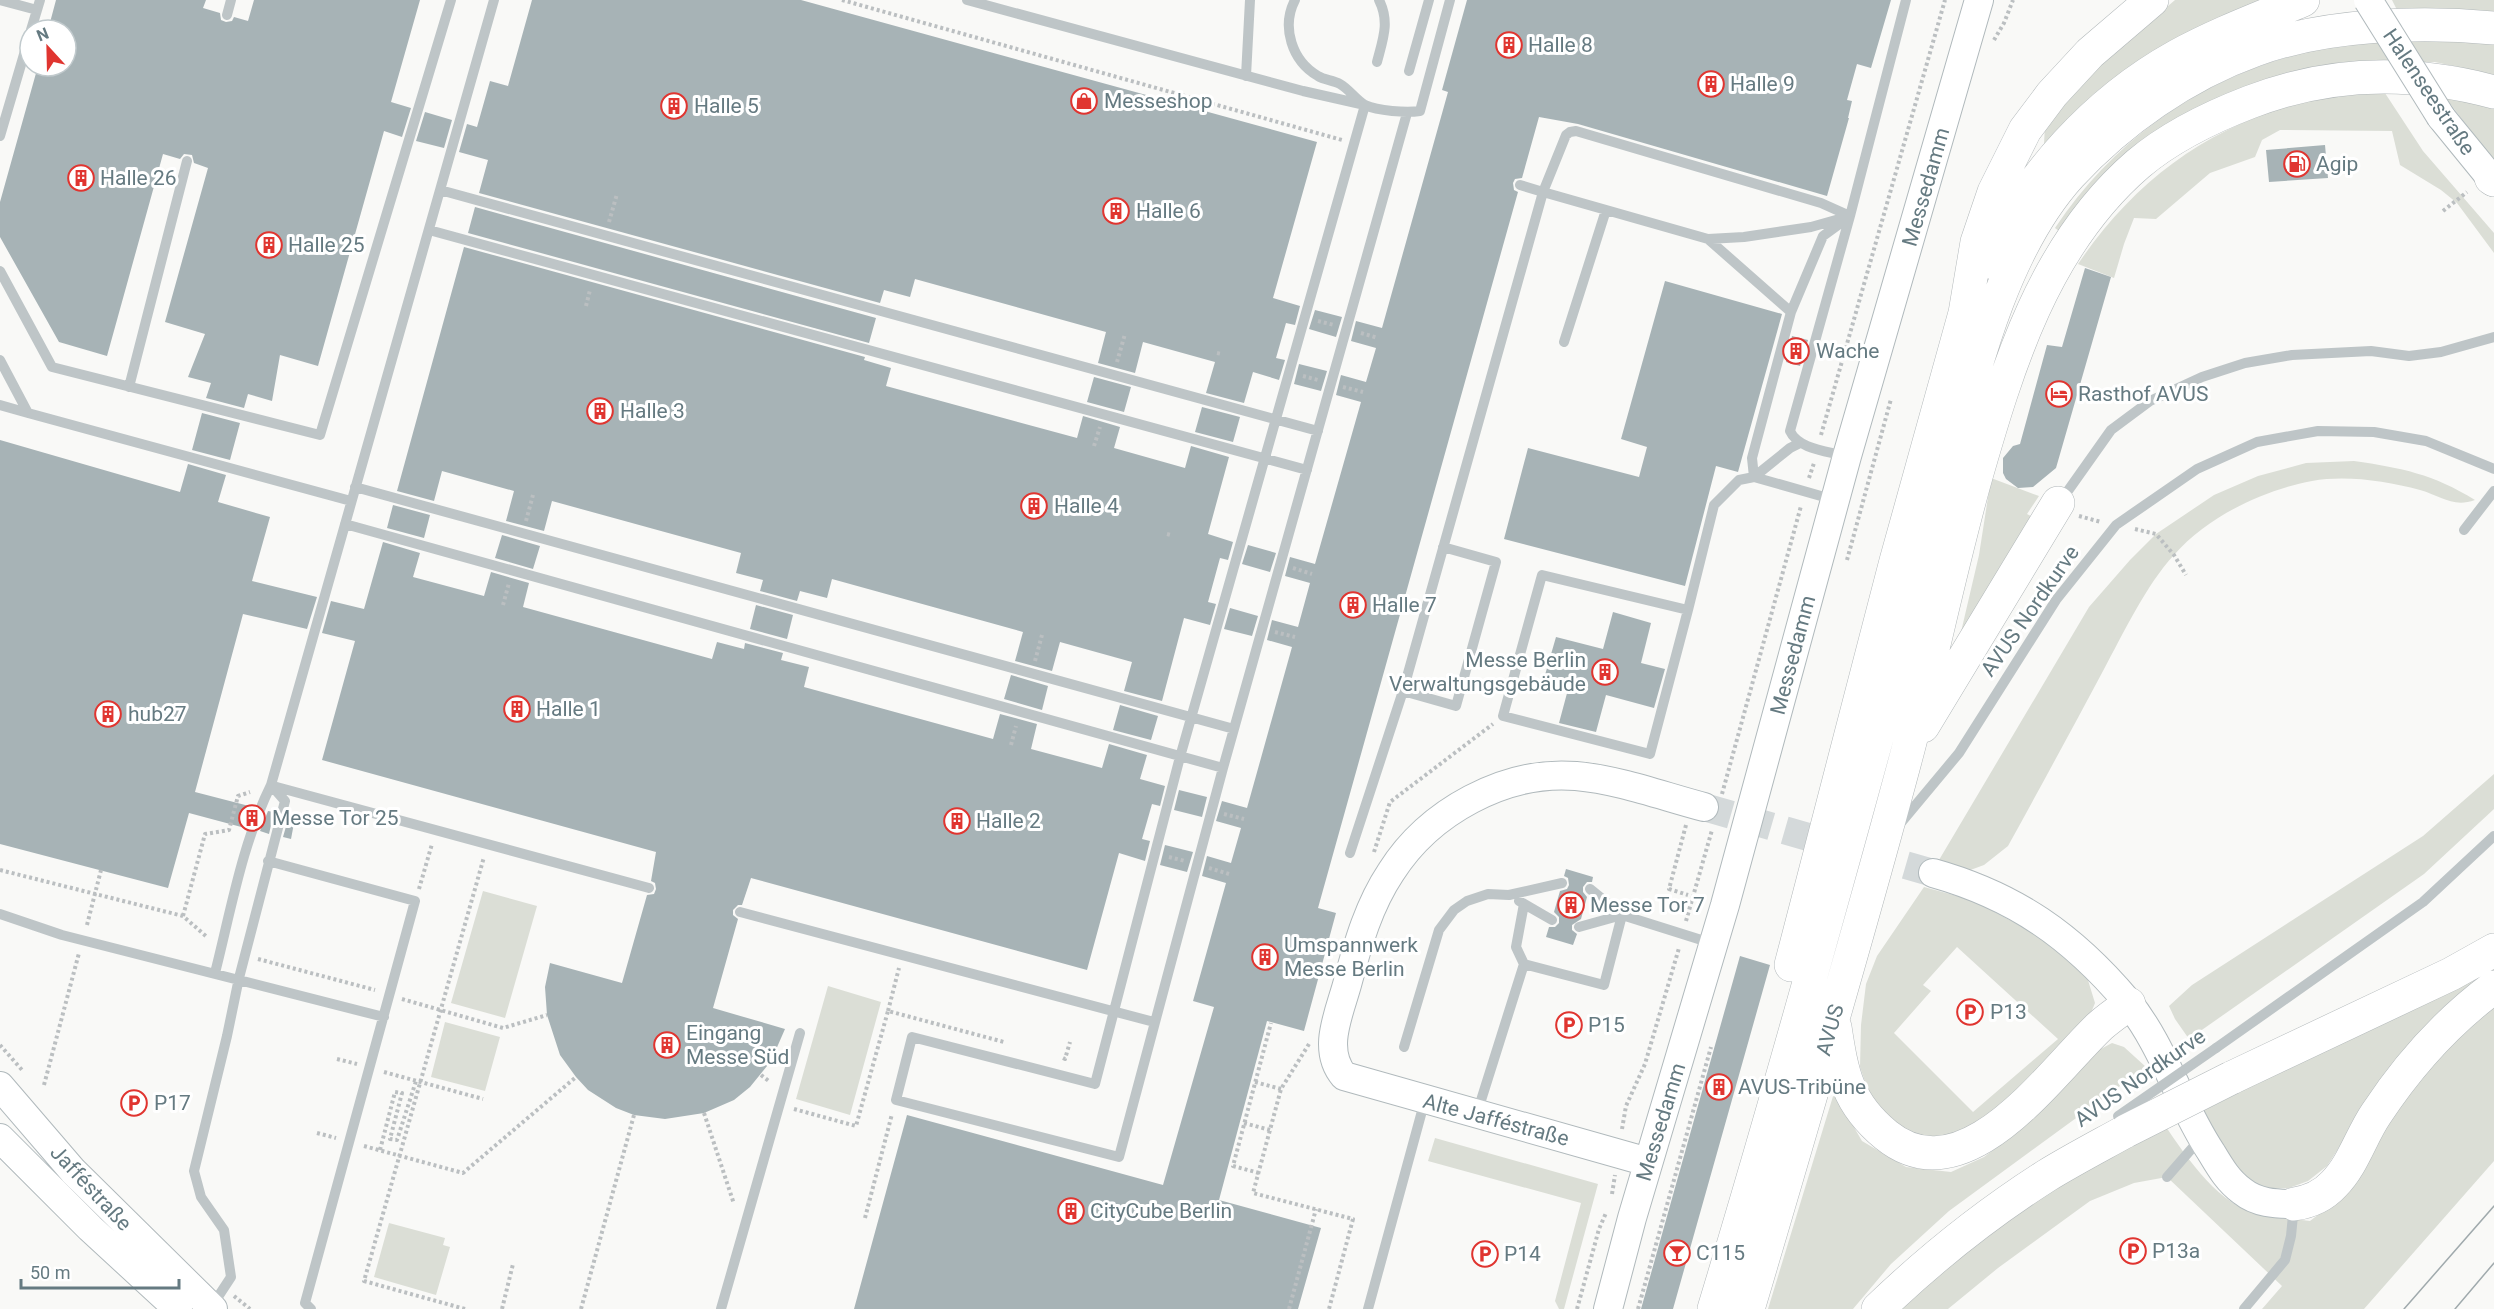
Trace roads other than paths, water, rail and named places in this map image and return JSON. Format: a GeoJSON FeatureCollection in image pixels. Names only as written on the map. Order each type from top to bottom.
{"type":"FeatureCollection","features":[{"type":"Feature","properties":{"kind":"highway"},"geometry":{"type":"LineString","coordinates":[[1752,1182],[1753,1116],[1835,788],[1965,313],[1977,242],[1994,192],[2025,130],[2052,93],[2090,53],[2152,0]]}},
{"type":"Feature","properties":{"kind":"highway"},"geometry":{"type":"LineString","coordinates":[[1965,313],[1993,251],[2021,200],[2061,149],[2115,98],[2175,57],[2223,33],[2303,0]]}},
{"type":"Feature","properties":{"kind":"highway"},"geometry":{"type":"LineString","coordinates":[[1714,1309],[1857,809],[1923,568],[1969,388],[1994,310],[2026,239],[2048,204],[2070,176],[2121,127],[2156,101],[2208,70],[2255,50],[2296,38],[2417,24],[2494,28]]}},
{"type":"Feature","properties":{"kind":"highway","name":"AVUS"},"geometry":{"type":"LineString","coordinates":[[1748,1309],[1834,1018],[1882,844],[1997,402],[2024,326],[2052,270],[2106,196],[2140,163],[2187,131],[2246,103],[2300,86],[2349,78],[2389,75],[2457,82],[2494,92]]}},
{"type":"Feature","properties":{"kind":"highway"},"geometry":{"type":"LineString","coordinates":[[1907,750],[2058,503]]}},
{"type":"Feature","properties":{"kind":"highway"},"geometry":{"type":"LineString","coordinates":[[1878,1309],[1938,1253],[2009,1201],[2048,1176],[2118,1123],[2231,1078],[2451,974],[2494,950]]}},
{"type":"Feature","properties":{"kind":"highway"},"geometry":{"type":"LineString","coordinates":[[2294,1204],[2320,1196],[2334,1185],[2345,1171],[2375,1114],[2414,1064],[2448,1027],[2494,987]]}},
{"type":"Feature","properties":{"kind":"highway"},"geometry":{"type":"LineString","coordinates":[[1834,1018],[1841,1068],[1852,1096],[1873,1124],[1893,1140],[1914,1151],[1940,1154],[1971,1144],[2000,1126],[2031,1098],[2102,1025],[2129,1004]]}},
{"type":"Feature","properties":{"kind":"main road","name":"Messedamm"},"geometry":{"type":"LineString","coordinates":[[1590,1305],[1648,1162],[1714,944],[1847,456],[1979,0]]}},
{"type":"Feature","properties":{"kind":"main road","name":"Halenseestraße"},"geometry":{"type":"LineString","coordinates":[[2368,0],[2441,117],[2486,183]]}},
{"type":"Feature","properties":{"kind":"main road","name":"Alte Jafféstraße"},"geometry":{"type":"LineString","coordinates":[[1648,1162],[1344,1076],[1334,1060],[1332,1040],[1358,945],[1374,903],[1392,870],[1411,846],[1435,823],[1463,804],[1494,789],[1549,777],[1574,776],[1603,780],[1695,817]]}},
{"type":"Feature","properties":{"kind":"main road"},"geometry":{"type":"LineString","coordinates":[[1933,873],[1968,883],[2031,913],[2074,946],[2129,1004],[2162,1056],[2197,1129],[2225,1175],[2243,1192],[2273,1204],[2294,1204]]}},
{"type":"Feature","properties":{"kind":"main road","name":"Jafféstraße"},"geometry":{"type":"LineString","coordinates":[[0,1086],[72,1171],[212,1308]]}},
{"type":"Feature","properties":{"kind":"main road","name":"Jafféstraße"},"geometry":{"type":"LineString","coordinates":[[0,1138],[90,1228],[178,1309]]}},
{"type":"Feature","properties":{"kind":"lane"},"geometry":{"type":"LineString","coordinates":[[0,0],[38,5]]}},
{"type":"Feature","properties":{"kind":"lane"},"geometry":{"type":"LineString","coordinates":[[227,15],[231,0]]}},
{"type":"Feature","properties":{"kind":"lane"},"geometry":{"type":"LineString","coordinates":[[0,271],[52,367],[321,435],[451,0]]}},
{"type":"Feature","properties":{"kind":"lane"},"geometry":{"type":"LineString","coordinates":[[214,973],[247,843],[255,817],[271,785],[494,0]]}},
{"type":"Feature","properties":{"kind":"lane"},"geometry":{"type":"LineString","coordinates":[[967,0],[1246,76],[1407,113],[1420,111],[1450,0]]}},
{"type":"Feature","properties":{"kind":"lane"},"geometry":{"type":"LineString","coordinates":[[1246,76],[1250,0]]}},
{"type":"Feature","properties":{"kind":"lane"},"geometry":{"type":"LineString","coordinates":[[1295,0],[1288,21],[1289,36],[1299,60],[1318,77],[1340,84],[1365,105]]}},
{"type":"Feature","properties":{"kind":"lane"},"geometry":{"type":"LineString","coordinates":[[1377,62],[1387,27],[1386,14],[1379,0]]}},
{"type":"Feature","properties":{"kind":"lane"},"geometry":{"type":"LineString","coordinates":[[1409,71],[1429,0]]}},
{"type":"Feature","properties":{"kind":"lane"},"geometry":{"type":"LineString","coordinates":[[1847,456],[1800,443],[1793,438],[1790,431],[1850,216],[1906,0]]}},
{"type":"Feature","properties":{"kind":"lane"},"geometry":{"type":"LineString","coordinates":[[0,136],[18,76]]}},
{"type":"Feature","properties":{"kind":"lane"},"geometry":{"type":"LineString","coordinates":[[1365,105],[1191,717],[1095,1084],[912,1037],[896,1100],[1119,1157],[1223,768],[1407,113]]}},
{"type":"Feature","properties":{"kind":"lane"},"geometry":{"type":"LineString","coordinates":[[1350,854],[1403,691],[1543,192],[1566,135],[1576,131],[1821,203],[1850,216]]}},
{"type":"Feature","properties":{"kind":"lane"},"geometry":{"type":"LineString","coordinates":[[129,387],[187,161]]}},
{"type":"Feature","properties":{"kind":"lane"},"geometry":{"type":"LineString","coordinates":[[1520,185],[1708,239],[1744,237],[1810,227],[1850,216]]}},
{"type":"Feature","properties":{"kind":"lane"},"geometry":{"type":"LineString","coordinates":[[440,190],[1318,431]]}},
{"type":"Feature","properties":{"kind":"lane"},"geometry":{"type":"LineString","coordinates":[[1564,342],[1606,210]]}},
{"type":"Feature","properties":{"kind":"lane"},"geometry":{"type":"LineString","coordinates":[[1754,477],[1752,458],[1791,312],[1823,236],[1850,216]]}},
{"type":"Feature","properties":{"kind":"lane"},"geometry":{"type":"LineString","coordinates":[[429,230],[1307,470]]}},
{"type":"Feature","properties":{"kind":"lane"},"geometry":{"type":"LineString","coordinates":[[1708,239],[1791,312]]}},
{"type":"Feature","properties":{"kind":"lane"},"geometry":{"type":"LineString","coordinates":[[2058,503],[2111,430],[2151,401],[2202,377],[2245,363],[2292,355],[2371,351],[2409,356],[2441,352],[2494,337]]}},
{"type":"Feature","properties":{"kind":"lane"},"geometry":{"type":"LineString","coordinates":[[0,360],[28,413]]}},
{"type":"Feature","properties":{"kind":"lane"},"geometry":{"type":"LineString","coordinates":[[0,405],[351,501]]}},
{"type":"Feature","properties":{"kind":"lane","name":"AVUS Nordkurve"},"geometry":{"type":"LineString","coordinates":[[1882,844],[1959,753],[2056,600],[2116,525],[2197,470],[2257,442],[2318,431],[2374,432],[2426,441],[2494,469]]}},
{"type":"Feature","properties":{"kind":"lane"},"geometry":{"type":"LineString","coordinates":[[1754,477],[1790,447],[1800,443]]}},
{"type":"Feature","properties":{"kind":"lane"},"geometry":{"type":"LineString","coordinates":[[1689,610],[1542,575],[1503,716],[1650,754],[1689,610],[1714,505],[1739,480],[1754,477],[1836,500]]}},
{"type":"Feature","properties":{"kind":"lane"},"geometry":{"type":"LineString","coordinates":[[355,487],[1234,729]]}},
{"type":"Feature","properties":{"kind":"lane"},"geometry":{"type":"LineString","coordinates":[[2464,530],[2494,491]]}},
{"type":"Feature","properties":{"kind":"lane"},"geometry":{"type":"LineString","coordinates":[[345,524],[1223,768]]}},
{"type":"Feature","properties":{"kind":"lane"},"geometry":{"type":"LineString","coordinates":[[1403,691],[1456,706],[1496,562],[1443,547]]}},
{"type":"Feature","properties":{"kind":"lane"},"geometry":{"type":"LineString","coordinates":[[271,785],[649,888]]}},
{"type":"Feature","properties":{"kind":"lane"},"geometry":{"type":"LineString","coordinates":[[212,1308],[231,1277],[224,1230],[201,1197],[194,1171],[244,955],[285,801],[271,785]]}},
{"type":"Feature","properties":{"kind":"lane","name":"AVUS Nordkurve"},"geometry":{"type":"LineString","coordinates":[[2118,1123],[2216,1048],[2423,902],[2494,836]]}},
{"type":"Feature","properties":{"kind":"lane"},"geometry":{"type":"LineString","coordinates":[[268,861],[415,901],[305,1303],[310,1309]]}},
{"type":"Feature","properties":{"kind":"lane"},"geometry":{"type":"LineString","coordinates":[[1404,1047],[1439,930],[1454,910],[1467,901],[1488,894],[1509,895],[1562,883]]}},
{"type":"Feature","properties":{"kind":"lane"},"geometry":{"type":"LineString","coordinates":[[1590,889],[1622,915],[1714,944]]}},
{"type":"Feature","properties":{"kind":"lane"},"geometry":{"type":"LineString","coordinates":[[1509,895],[1552,920]]}},
{"type":"Feature","properties":{"kind":"lane"},"geometry":{"type":"LineString","coordinates":[[1477,1114],[1500,1057],[1524,964],[1516,947],[1524,903]]}},
{"type":"Feature","properties":{"kind":"lane"},"geometry":{"type":"LineString","coordinates":[[740,912],[1154,1022]]}},
{"type":"Feature","properties":{"kind":"lane"},"geometry":{"type":"LineString","coordinates":[[0,914],[83,940],[239,978],[384,1017]]}},
{"type":"Feature","properties":{"kind":"lane"},"geometry":{"type":"LineString","coordinates":[[1579,927],[1622,915]]}},
{"type":"Feature","properties":{"kind":"lane"},"geometry":{"type":"LineString","coordinates":[[1524,964],[1604,985],[1622,915]]}},
{"type":"Feature","properties":{"kind":"lane"},"geometry":{"type":"LineString","coordinates":[[721,1309],[800,1033]]}},
{"type":"Feature","properties":{"kind":"lane"},"geometry":{"type":"LineString","coordinates":[[1368,1309],[1425,1100]]}},
{"type":"Feature","properties":{"kind":"lane"},"geometry":{"type":"LineString","coordinates":[[2167,1177],[2197,1129]]}},
{"type":"Feature","properties":{"kind":"lane","name":"AVUS Nordkurve"},"geometry":{"type":"LineString","coordinates":[[2009,1201],[2083,1142]]}},
{"type":"Feature","properties":{"kind":"lane"},"geometry":{"type":"LineString","coordinates":[[2244,1309],[2285,1260],[2291,1236],[2294,1204]]}},
{"type":"Feature","properties":{"kind":"tunnel"},"geometry":{"type":"LineString","coordinates":[[1704,807],[1933,873]]}},
{"type":"Feature","properties":{"kind":"tram line"},"geometry":{"type":"LineString","coordinates":[[2404,1309],[2494,1206]]}},
{"type":"Feature","properties":{"kind":"tram line"},"geometry":{"type":"LineString","coordinates":[[2455,1309],[2494,1263]]}},
{"type":"Feature","properties":{"kind":"place","name":"Halle 8"},"geometry":{"type":"Point","coordinates":[1509,45]}},
{"type":"Feature","properties":{"kind":"place","name":"Halle 9"},"geometry":{"type":"Point","coordinates":[1711,84]}},
{"type":"Feature","properties":{"kind":"place","name":"Messeshop"},"geometry":{"type":"Point","coordinates":[1084,101]}},
{"type":"Feature","properties":{"kind":"place","name":"Halle 5"},"geometry":{"type":"Point","coordinates":[674,106]}},
{"type":"Feature","properties":{"kind":"place","name":"Agip"},"geometry":{"type":"Point","coordinates":[2297,164]}},
{"type":"Feature","properties":{"kind":"place","name":"Halle 26"},"geometry":{"type":"Point","coordinates":[81,178]}},
{"type":"Feature","properties":{"kind":"place","name":"Halle 6"},"geometry":{"type":"Point","coordinates":[1116,211]}},
{"type":"Feature","properties":{"kind":"place","name":"Halle 25"},"geometry":{"type":"Point","coordinates":[269,245]}},
{"type":"Feature","properties":{"kind":"place","name":"Wache"},"geometry":{"type":"Point","coordinates":[1796,351]}},
{"type":"Feature","properties":{"kind":"place","name":"Rasthof AVUS"},"geometry":{"type":"Point","coordinates":[2059,394]}},
{"type":"Feature","properties":{"kind":"place","name":"Halle 3"},"geometry":{"type":"Point","coordinates":[600,411]}},
{"type":"Feature","properties":{"kind":"place","name":"Halle 4"},"geometry":{"type":"Point","coordinates":[1034,506]}},
{"type":"Feature","properties":{"kind":"place","name":"Halle 7"},"geometry":{"type":"Point","coordinates":[1353,605]}},
{"type":"Feature","properties":{"kind":"place","name":"Messe Berlin Verwaltungsgebäude"},"geometry":{"type":"Point","coordinates":[1605,672]}},
{"type":"Feature","properties":{"kind":"place","name":"Halle 1"},"geometry":{"type":"Point","coordinates":[517,709]}},
{"type":"Feature","properties":{"kind":"place","name":"hub27"},"geometry":{"type":"Point","coordinates":[108,714]}},
{"type":"Feature","properties":{"kind":"place","name":"Messe Tor 25"},"geometry":{"type":"Point","coordinates":[252,818]}},
{"type":"Feature","properties":{"kind":"place","name":"Halle 2"},"geometry":{"type":"Point","coordinates":[957,821]}},
{"type":"Feature","properties":{"kind":"place","name":"Messe Tor 7"},"geometry":{"type":"Point","coordinates":[1571,905]}},
{"type":"Feature","properties":{"kind":"place","name":"Umspannwerk Messe Berlin"},"geometry":{"type":"Point","coordinates":[1265,957]}},
{"type":"Feature","properties":{"kind":"place","name":"P13"},"geometry":{"type":"Point","coordinates":[1970,1012]}},
{"type":"Feature","properties":{"kind":"place","name":"P15"},"geometry":{"type":"Point","coordinates":[1569,1025]}},
{"type":"Feature","properties":{"kind":"place","name":"Eingang Messe Süd"},"geometry":{"type":"Point","coordinates":[667,1045]}},
{"type":"Feature","properties":{"kind":"place","name":"AVUS-Tribüne"},"geometry":{"type":"Point","coordinates":[1719,1087]}},
{"type":"Feature","properties":{"kind":"place","name":"P17"},"geometry":{"type":"Point","coordinates":[134,1103]}},
{"type":"Feature","properties":{"kind":"place","name":"CityCube Berlin"},"geometry":{"type":"Point","coordinates":[1071,1211]}},
{"type":"Feature","properties":{"kind":"place","name":"P13a"},"geometry":{"type":"Point","coordinates":[2133,1251]}},
{"type":"Feature","properties":{"kind":"place","name":"C115"},"geometry":{"type":"Point","coordinates":[1677,1253]}},
{"type":"Feature","properties":{"kind":"place","name":"P14"},"geometry":{"type":"Point","coordinates":[1485,1254]}}]}
